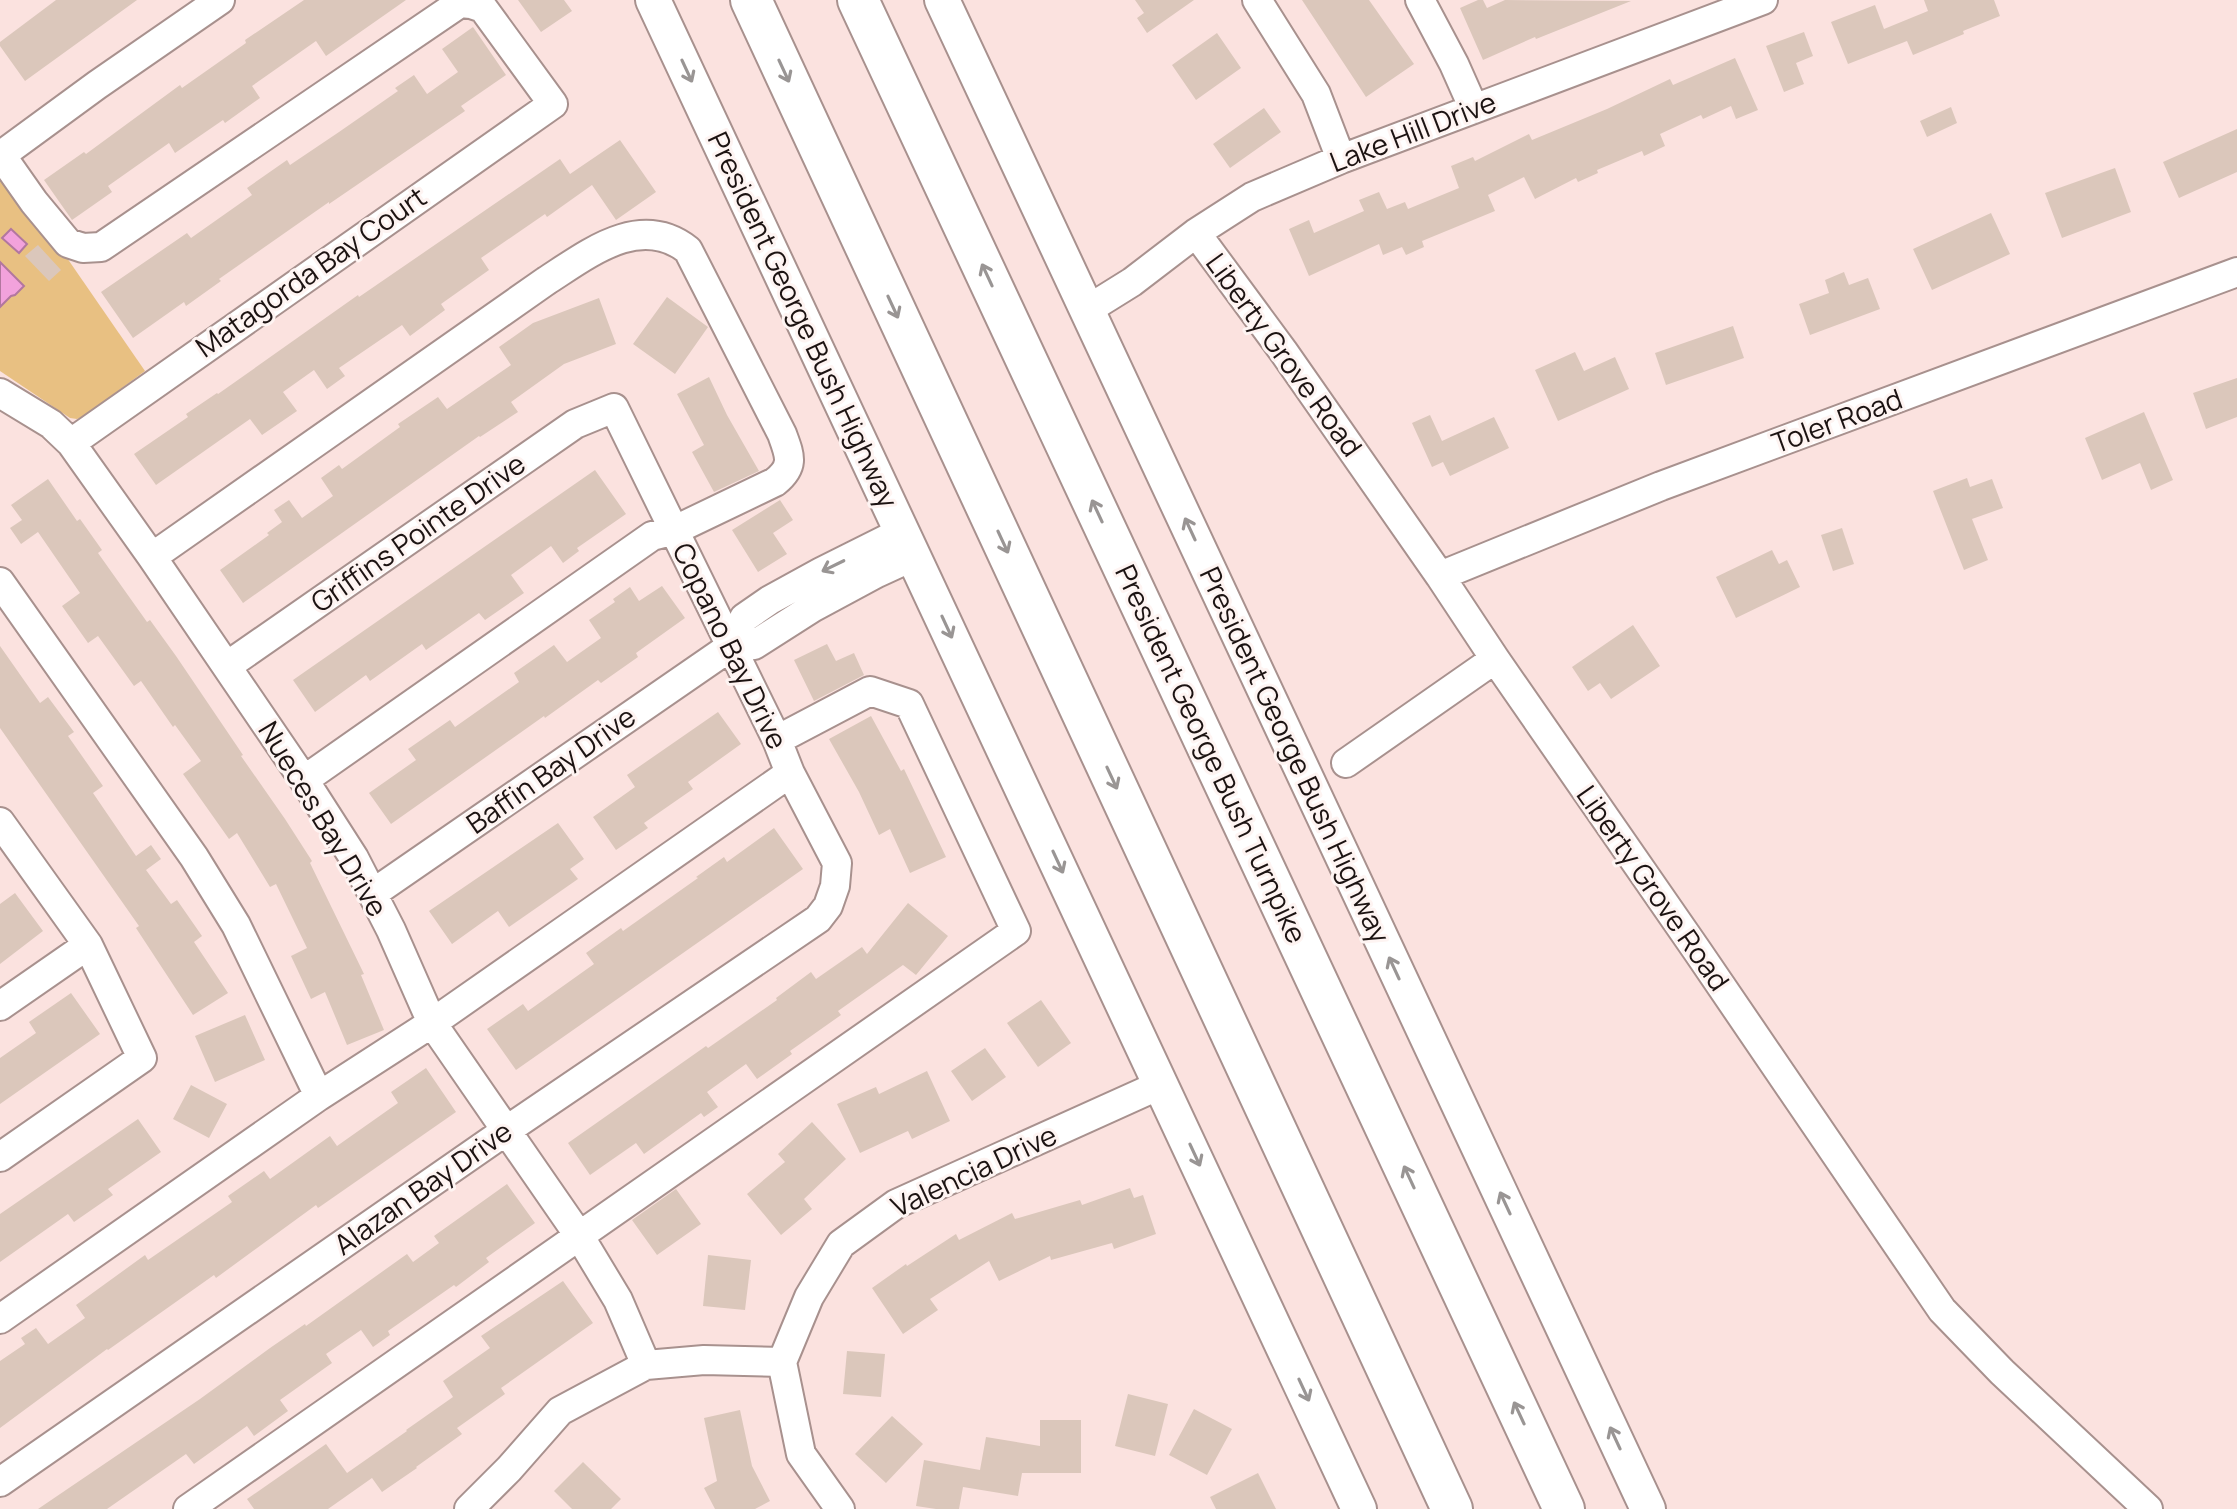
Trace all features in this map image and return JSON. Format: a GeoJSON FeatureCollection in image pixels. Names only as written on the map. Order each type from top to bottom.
{"type":"FeatureCollection","features":[{"type":"Feature","properties":{"kind":"highway"},"geometry":{"type":"LineString","coordinates":[[751,0],[1452,1509]]}},
{"type":"Feature","properties":{"kind":"highway","name":"President George Bush Turnpike"},"geometry":{"type":"LineString","coordinates":[[858,0],[1564,1509]]}},
{"type":"Feature","properties":{"kind":"main road","name":"President George Bush Highway"},"geometry":{"type":"LineString","coordinates":[[653,0],[1359,1509]]}},
{"type":"Feature","properties":{"kind":"main road","name":"President George Bush Highway"},"geometry":{"type":"LineString","coordinates":[[942,0],[1648,1509]]}},
{"type":"Feature","properties":{"kind":"street"},"geometry":{"type":"LineString","coordinates":[[1,156],[220,0]]}},
{"type":"Feature","properties":{"kind":"street"},"geometry":{"type":"LineString","coordinates":[[1257,0],[1316,94],[1341,159]]}},
{"type":"Feature","properties":{"kind":"street"},"geometry":{"type":"LineString","coordinates":[[1420,0],[1474,109]]}},
{"type":"Feature","properties":{"kind":"street","name":"Lake Hill Drive"},"geometry":{"type":"LineString","coordinates":[[1087,310],[1252,197],[1341,159],[1763,0]]}},
{"type":"Feature","properties":{"kind":"street","name":"Matagorda Bay Court"},"geometry":{"type":"LineString","coordinates":[[1,156],[68,243],[83,248],[101,247],[460,3],[483,8],[553,104],[71,443]]}},
{"type":"Feature","properties":{"kind":"street","name":"Liberty Grove Road"},"geometry":{"type":"LineString","coordinates":[[1196,233],[1283,351],[1440,576],[1942,1310],[2002,1372],[2148,1509]]}},
{"type":"Feature","properties":{"kind":"street"},"geometry":{"type":"LineString","coordinates":[[152,557],[546,281],[600,247],[638,234],[662,236],[688,250],[782,434],[790,456],[786,474],[675,530],[652,536],[304,780]]}},
{"type":"Feature","properties":{"kind":"street","name":"Toler Road"},"geometry":{"type":"LineString","coordinates":[[1440,576],[1661,486],[2237,272]]}},
{"type":"Feature","properties":{"kind":"street","name":"Nueces Bay Drive"},"geometry":{"type":"LineString","coordinates":[[0,393],[51,424],[71,443],[304,780],[354,858],[391,930],[432,1023],[580,1237],[618,1300],[646,1365]]}},
{"type":"Feature","properties":{"kind":"street","name":"Copano Bay Drive"},"geometry":{"type":"LineString","coordinates":[[614,408],[777,740],[790,773],[837,863],[835,886]]}},
{"type":"Feature","properties":{"kind":"street","name":"Griffins Pointe Drive"},"geometry":{"type":"LineString","coordinates":[[227,666],[575,424],[614,408]]}},
{"type":"Feature","properties":{"kind":"street","name":"Baffin Bay Drive"},"geometry":{"type":"LineString","coordinates":[[372,894],[730,647],[754,645],[812,608],[877,573],[908,544]]}},
{"type":"Feature","properties":{"kind":"street"},"geometry":{"type":"LineString","coordinates":[[0,582],[194,857],[236,925],[319,1096]]}},
{"type":"Feature","properties":{"kind":"street"},"geometry":{"type":"LineString","coordinates":[[1346,763],[1495,659]]}},
{"type":"Feature","properties":{"kind":"street"},"geometry":{"type":"LineString","coordinates":[[188,1509],[1016,931],[909,704],[870,691],[777,740]]}},
{"type":"Feature","properties":{"kind":"street"},"geometry":{"type":"LineString","coordinates":[[0,1319],[790,773]]}},
{"type":"Feature","properties":{"kind":"street"},"geometry":{"type":"LineString","coordinates":[[0,1157],[142,1058],[88,945],[2,829]]}},
{"type":"Feature","properties":{"kind":"street","name":"Alazan Bay Drive"},"geometry":{"type":"LineString","coordinates":[[0,1482],[507,1130],[818,919],[828,906],[835,886]]}},
{"type":"Feature","properties":{"kind":"street"},"geometry":{"type":"LineString","coordinates":[[0,1006],[88,945]]}},
{"type":"Feature","properties":{"kind":"street","name":"Valencia Drive"},"geometry":{"type":"LineString","coordinates":[[782,1362],[809,1297],[841,1244],[896,1204],[1162,1084]]}},
{"type":"Feature","properties":{"kind":"street"},"geometry":{"type":"LineString","coordinates":[[469,1509],[560,1411],[646,1365],[704,1360],[782,1362],[801,1454],[840,1509]]}},
{"type":"Feature","properties":{"kind":"shaded area"},"geometry":{"type":"Polygon","coordinates":[[[0,172],[56,242],[145,371],[77,419],[70,418],[0,371],[0,172]]]}},
{"type":"Feature","properties":{"kind":"shaded area"},"geometry":{"type":"Polygon","coordinates":[[[11,229],[27,244],[19,253],[2,238],[11,229]]]}},
{"type":"Feature","properties":{"kind":"shaded area"},"geometry":{"type":"Polygon","coordinates":[[[0,262],[24,286],[0,307],[0,262]]]}},
{"type":"Feature","properties":{"kind":"building"},"geometry":{"type":"Polygon","coordinates":[[[56,0],[137,0],[25,81],[0,42],[56,0]]]}},
{"type":"Feature","properties":{"kind":"building"},"geometry":{"type":"Polygon","coordinates":[[[304,0],[406,0],[326,56],[316,41],[252,86],[260,98],[175,153],[169,143],[108,186],[112,192],[72,220],[44,180],[84,152],[86,154],[180,85],[182,88],[304,0]]]}},
{"type":"Feature","properties":{"kind":"building"},"geometry":{"type":"Polygon","coordinates":[[[518,0],[564,0],[572,11],[541,32],[518,0]]]}},
{"type":"Feature","properties":{"kind":"building"},"geometry":{"type":"Polygon","coordinates":[[[1135,0],[1194,0],[1147,33],[1137,18],[1144,13],[1135,0]]]}},
{"type":"Feature","properties":{"kind":"building"},"geometry":{"type":"Polygon","coordinates":[[[1302,0],[1369,0],[1414,64],[1366,97],[1302,0]]]}},
{"type":"Feature","properties":{"kind":"building"},"geometry":{"type":"Polygon","coordinates":[[[1483,0],[1487,8],[1505,0],[1631,1],[1483,60],[1460,8],[1483,0]]]}},
{"type":"Feature","properties":{"kind":"building"},"geometry":{"type":"Polygon","coordinates":[[[1924,0],[1994,0],[2000,16],[1913,55],[1907,41],[1848,64],[1831,22],[1875,5],[1884,29],[1928,11],[1924,0]]]}},
{"type":"Feature","properties":{"kind":"building"},"geometry":{"type":"Polygon","coordinates":[[[473,27],[506,75],[461,106],[465,111],[329,202],[219,279],[221,281],[186,306],[184,302],[133,338],[101,292],[187,233],[191,238],[252,195],[247,188],[287,160],[290,165],[339,132],[398,91],[395,88],[414,75],[427,94],[458,72],[442,49],[473,27]]]}},
{"type":"Feature","properties":{"kind":"building"},"geometry":{"type":"Polygon","coordinates":[[[1804,32],[1813,56],[1796,63],[1804,84],[1784,92],[1766,46],[1804,32]]]}},
{"type":"Feature","properties":{"kind":"building"},"geometry":{"type":"Polygon","coordinates":[[[1217,33],[1241,68],[1196,100],[1172,65],[1217,33]]]}},
{"type":"Feature","properties":{"kind":"building"},"geometry":{"type":"Polygon","coordinates":[[[1735,58],[1758,110],[1736,119],[1731,106],[1703,119],[1701,115],[1660,134],[1665,146],[1644,156],[1642,151],[1535,199],[1524,177],[1488,195],[1495,211],[1422,241],[1424,247],[1406,255],[1402,247],[1383,255],[1379,244],[1309,276],[1289,229],[1309,220],[1314,233],[1364,211],[1359,200],[1379,192],[1387,209],[1405,202],[1408,209],[1459,188],[1451,166],[1473,157],[1475,161],[1529,134],[1532,140],[1670,79],[1673,85],[1735,58]]]}},
{"type":"Feature","properties":{"kind":"building"},"geometry":{"type":"Polygon","coordinates":[[[1951,107],[1957,123],[1927,137],[1920,121],[1951,107]]]}},
{"type":"Feature","properties":{"kind":"building"},"geometry":{"type":"Polygon","coordinates":[[[1264,108],[1281,132],[1230,168],[1213,144],[1264,108]]]}},
{"type":"Feature","properties":{"kind":"building"},"geometry":{"type":"Polygon","coordinates":[[[2237,129],[2237,172],[2179,198],[2163,162],[2237,129]]]}},
{"type":"Feature","properties":{"kind":"building"},"geometry":{"type":"Polygon","coordinates":[[[620,140],[656,192],[616,220],[592,185],[481,258],[489,270],[441,304],[445,310],[410,336],[402,325],[339,368],[345,376],[327,389],[314,370],[283,392],[297,411],[262,435],[250,419],[156,485],[134,454],[188,417],[186,414],[560,159],[570,174],[620,140]]]}},
{"type":"Feature","properties":{"kind":"building"},"geometry":{"type":"Polygon","coordinates":[[[2115,168],[2131,212],[2062,238],[2045,193],[2115,168]]]}},
{"type":"Feature","properties":{"kind":"building"},"geometry":{"type":"Polygon","coordinates":[[[1991,213],[2010,254],[1932,290],[1913,249],[1991,213]]]}},
{"type":"Feature","properties":{"kind":"building"},"geometry":{"type":"Polygon","coordinates":[[[38,245],[61,270],[49,281],[25,256],[38,245]]]}},
{"type":"Feature","properties":{"kind":"building"},"geometry":{"type":"Polygon","coordinates":[[[1844,272],[1849,285],[1868,278],[1880,309],[1810,335],[1799,304],[1829,293],[1825,280],[1844,272]]]}},
{"type":"Feature","properties":{"kind":"building"},"geometry":{"type":"Polygon","coordinates":[[[667,297],[708,327],[675,374],[633,344],[667,297]]]}},
{"type":"Feature","properties":{"kind":"building"},"geometry":{"type":"Polygon","coordinates":[[[599,298],[616,344],[564,364],[511,402],[518,412],[479,436],[243,603],[220,570],[282,522],[274,510],[289,500],[302,518],[333,496],[321,478],[339,465],[342,469],[438,397],[447,409],[511,365],[499,347],[533,323],[599,298]]]}},
{"type":"Feature","properties":{"kind":"building"},"geometry":{"type":"Polygon","coordinates":[[[1733,326],[1744,358],[1666,385],[1655,353],[1733,326]]]}},
{"type":"Feature","properties":{"kind":"building"},"geometry":{"type":"Polygon","coordinates":[[[1575,352],[1584,371],[1615,357],[1629,389],[1558,421],[1535,370],[1575,352]]]}},
{"type":"Feature","properties":{"kind":"building"},"geometry":{"type":"Polygon","coordinates":[[[709,377],[759,471],[714,492],[692,452],[704,445],[677,394],[709,377]]]}},
{"type":"Feature","properties":{"kind":"building"},"geometry":{"type":"Polygon","coordinates":[[[2237,378],[2237,417],[2206,429],[2193,393],[2237,378]]]}},
{"type":"Feature","properties":{"kind":"building"},"geometry":{"type":"Polygon","coordinates":[[[2144,412],[2173,480],[2151,490],[2140,463],[2102,480],[2085,438],[2144,412]]]}},
{"type":"Feature","properties":{"kind":"building"},"geometry":{"type":"Polygon","coordinates":[[[1430,415],[1442,441],[1494,417],[1509,448],[1450,476],[1443,462],[1432,467],[1412,423],[1430,415]]]}},
{"type":"Feature","properties":{"kind":"building"},"geometry":{"type":"Polygon","coordinates":[[[595,470],[626,514],[577,548],[579,551],[563,563],[551,546],[511,575],[524,593],[485,620],[479,613],[426,650],[422,644],[370,681],[366,675],[315,712],[293,680],[595,470]]]}},
{"type":"Feature","properties":{"kind":"building"},"geometry":{"type":"Polygon","coordinates":[[[1967,478],[1970,487],[1992,479],[2003,508],[1972,519],[1988,560],[1964,570],[1933,491],[1967,478]]]}},
{"type":"Feature","properties":{"kind":"building"},"geometry":{"type":"Polygon","coordinates":[[[48,479],[102,550],[98,553],[147,622],[150,620],[176,656],[312,861],[310,863],[364,974],[361,975],[384,1030],[347,1045],[325,992],[311,999],[291,956],[307,948],[276,884],[270,887],[237,833],[229,839],[183,774],[201,761],[141,681],[134,686],[98,636],[88,643],[62,606],[80,593],[38,532],[21,544],[10,528],[22,520],[11,505],[48,479]]]}},
{"type":"Feature","properties":{"kind":"building"},"geometry":{"type":"Polygon","coordinates":[[[780,500],[793,520],[773,533],[787,554],[758,572],[732,530],[780,500]]]}},
{"type":"Feature","properties":{"kind":"building"},"geometry":{"type":"Polygon","coordinates":[[[1842,528],[1854,564],[1833,571],[1821,535],[1842,528]]]}},
{"type":"Feature","properties":{"kind":"building"},"geometry":{"type":"Polygon","coordinates":[[[1772,550],[1779,564],[1787,560],[1800,587],[1736,618],[1716,577],[1772,550]]]}},
{"type":"Feature","properties":{"kind":"building"},"geometry":{"type":"Polygon","coordinates":[[[662,586],[685,618],[601,683],[598,680],[544,716],[391,824],[369,793],[416,760],[408,749],[450,720],[455,727],[519,682],[514,673],[554,645],[567,662],[601,638],[589,620],[630,587],[639,601],[662,586]]]}},
{"type":"Feature","properties":{"kind":"building"},"geometry":{"type":"Polygon","coordinates":[[[1633,625],[1660,666],[1611,699],[1600,683],[1588,691],[1572,667],[1633,625]]]}},
{"type":"Feature","properties":{"kind":"building"},"geometry":{"type":"Polygon","coordinates":[[[827,644],[836,661],[854,653],[864,675],[814,701],[794,660],[827,644]]]}},
{"type":"Feature","properties":{"kind":"building"},"geometry":{"type":"Polygon","coordinates":[[[0,646],[40,703],[48,697],[74,732],[68,736],[103,786],[93,793],[136,856],[151,845],[161,859],[146,870],[171,904],[177,900],[202,936],[194,942],[228,993],[193,1015],[136,928],[139,926],[0,728],[0,646]]]}},
{"type":"Feature","properties":{"kind":"building"},"geometry":{"type":"Polygon","coordinates":[[[718,712],[741,744],[688,782],[693,789],[644,823],[648,828],[616,850],[593,817],[635,787],[627,775],[718,712]]]}},
{"type":"Feature","properties":{"kind":"building"},"geometry":{"type":"Polygon","coordinates":[[[871,716],[901,771],[904,769],[946,857],[910,873],[890,829],[879,835],[829,739],[871,716]]]}},
{"type":"Feature","properties":{"kind":"building"},"geometry":{"type":"Polygon","coordinates":[[[558,823],[584,859],[570,869],[578,879],[509,927],[498,911],[452,944],[429,911],[558,823]]]}},
{"type":"Feature","properties":{"kind":"building"},"geometry":{"type":"Polygon","coordinates":[[[774,828],[803,869],[516,1070],[487,1029],[523,1004],[528,1011],[594,964],[586,953],[621,928],[623,931],[724,857],[727,862],[774,828]]]}},
{"type":"Feature","properties":{"kind":"building"},"geometry":{"type":"Polygon","coordinates":[[[15,893],[43,931],[0,964],[0,904],[15,893]]]}},
{"type":"Feature","properties":{"kind":"building"},"geometry":{"type":"Polygon","coordinates":[[[908,903],[948,936],[916,975],[903,965],[838,1011],[841,1015],[757,1079],[746,1064],[707,1092],[718,1107],[704,1117],[701,1113],[644,1154],[636,1143],[590,1175],[568,1143],[777,1000],[811,972],[816,979],[862,947],[867,954],[908,903]]]}},
{"type":"Feature","properties":{"kind":"building"},"geometry":{"type":"Polygon","coordinates":[[[71,993],[100,1034],[0,1104],[0,1058],[36,1033],[29,1022],[71,993]]]}},
{"type":"Feature","properties":{"kind":"building"},"geometry":{"type":"Polygon","coordinates":[[[1041,1000],[1071,1043],[1038,1067],[1007,1023],[1041,1000]]]}},
{"type":"Feature","properties":{"kind":"building"},"geometry":{"type":"Polygon","coordinates":[[[245,1015],[265,1060],[215,1082],[195,1036],[245,1015]]]}},
{"type":"Feature","properties":{"kind":"building"},"geometry":{"type":"Polygon","coordinates":[[[985,1048],[1006,1077],[972,1101],[951,1071],[985,1048]]]}},
{"type":"Feature","properties":{"kind":"building"},"geometry":{"type":"Polygon","coordinates":[[[426,1068],[456,1112],[318,1208],[316,1205],[216,1278],[214,1275],[107,1349],[0,1428],[0,1361],[25,1344],[21,1338],[36,1328],[48,1344],[85,1318],[76,1305],[145,1255],[148,1260],[232,1202],[228,1196],[264,1171],[270,1179],[330,1136],[337,1146],[398,1103],[391,1092],[426,1068]]]}},
{"type":"Feature","properties":{"kind":"building"},"geometry":{"type":"Polygon","coordinates":[[[927,1071],[950,1121],[912,1139],[908,1131],[860,1153],[837,1104],[876,1087],[879,1094],[927,1071]]]}},
{"type":"Feature","properties":{"kind":"building"},"geometry":{"type":"Polygon","coordinates":[[[191,1085],[227,1104],[209,1138],[173,1119],[191,1085]]]}},
{"type":"Feature","properties":{"kind":"building"},"geometry":{"type":"Polygon","coordinates":[[[138,1119],[161,1152],[108,1189],[113,1195],[74,1222],[68,1214],[0,1262],[0,1214],[138,1119]]]}},
{"type":"Feature","properties":{"kind":"building"},"geometry":{"type":"Polygon","coordinates":[[[812,1122],[846,1159],[804,1199],[812,1209],[781,1235],[747,1194],[785,1162],[778,1154],[812,1122]]]}},
{"type":"Feature","properties":{"kind":"building"},"geometry":{"type":"Polygon","coordinates":[[[507,1184],[535,1223],[486,1258],[489,1262],[456,1287],[454,1285],[388,1331],[390,1335],[373,1347],[361,1330],[326,1354],[332,1363],[280,1400],[288,1411],[254,1436],[247,1426],[194,1464],[186,1454],[107,1509],[38,1509],[407,1254],[413,1262],[439,1243],[434,1236],[507,1184]]]}},
{"type":"Feature","properties":{"kind":"building"},"geometry":{"type":"Polygon","coordinates":[[[1130,1188],[1134,1198],[1143,1195],[1156,1234],[1114,1249],[1112,1243],[1051,1260],[1050,1256],[999,1281],[989,1261],[930,1299],[938,1310],[903,1334],[872,1288],[956,1234],[959,1240],[1012,1213],[1015,1219],[1080,1200],[1082,1205],[1130,1188]]]}},
{"type":"Feature","properties":{"kind":"building"},"geometry":{"type":"Polygon","coordinates":[[[676,1189],[701,1224],[657,1255],[632,1220],[676,1189]]]}},
{"type":"Feature","properties":{"kind":"building"},"geometry":{"type":"Polygon","coordinates":[[[708,1255],[751,1260],[745,1310],[703,1306],[708,1255]]]}},
{"type":"Feature","properties":{"kind":"building"},"geometry":{"type":"Polygon","coordinates":[[[563,1281],[593,1323],[501,1388],[505,1394],[457,1428],[462,1434],[417,1468],[382,1492],[372,1478],[328,1509],[254,1509],[247,1499],[326,1444],[347,1473],[407,1431],[453,1397],[443,1381],[490,1348],[481,1336],[563,1281]]]}},
{"type":"Feature","properties":{"kind":"building"},"geometry":{"type":"Polygon","coordinates":[[[847,1351],[885,1354],[881,1397],[843,1394],[847,1351]]]}},
{"type":"Feature","properties":{"kind":"building"},"geometry":{"type":"Polygon","coordinates":[[[1128,1394],[1168,1404],[1155,1456],[1115,1446],[1128,1394]]]}},
{"type":"Feature","properties":{"kind":"building"},"geometry":{"type":"Polygon","coordinates":[[[1194,1409],[1232,1429],[1207,1475],[1169,1455],[1194,1409]]]}},
{"type":"Feature","properties":{"kind":"building"},"geometry":{"type":"Polygon","coordinates":[[[740,1410],[752,1466],[770,1501],[755,1509],[715,1509],[704,1488],[717,1481],[704,1418],[740,1410]]]}},
{"type":"Feature","properties":{"kind":"building"},"geometry":{"type":"Polygon","coordinates":[[[892,1416],[923,1444],[886,1483],[855,1454],[892,1416]]]}},
{"type":"Feature","properties":{"kind":"building"},"geometry":{"type":"Polygon","coordinates":[[[1040,1420],[1081,1420],[1081,1473],[1022,1473],[1018,1496],[963,1487],[959,1509],[916,1506],[924,1460],[980,1470],[986,1437],[1040,1446],[1040,1420]]]}},
{"type":"Feature","properties":{"kind":"building"},"geometry":{"type":"Polygon","coordinates":[[[583,1462],[621,1499],[611,1509],[572,1509],[554,1491],[583,1462]]]}},
{"type":"Feature","properties":{"kind":"building"},"geometry":{"type":"Polygon","coordinates":[[[1258,1473],[1276,1509],[1216,1509],[1210,1497],[1258,1473]]]}}]}
